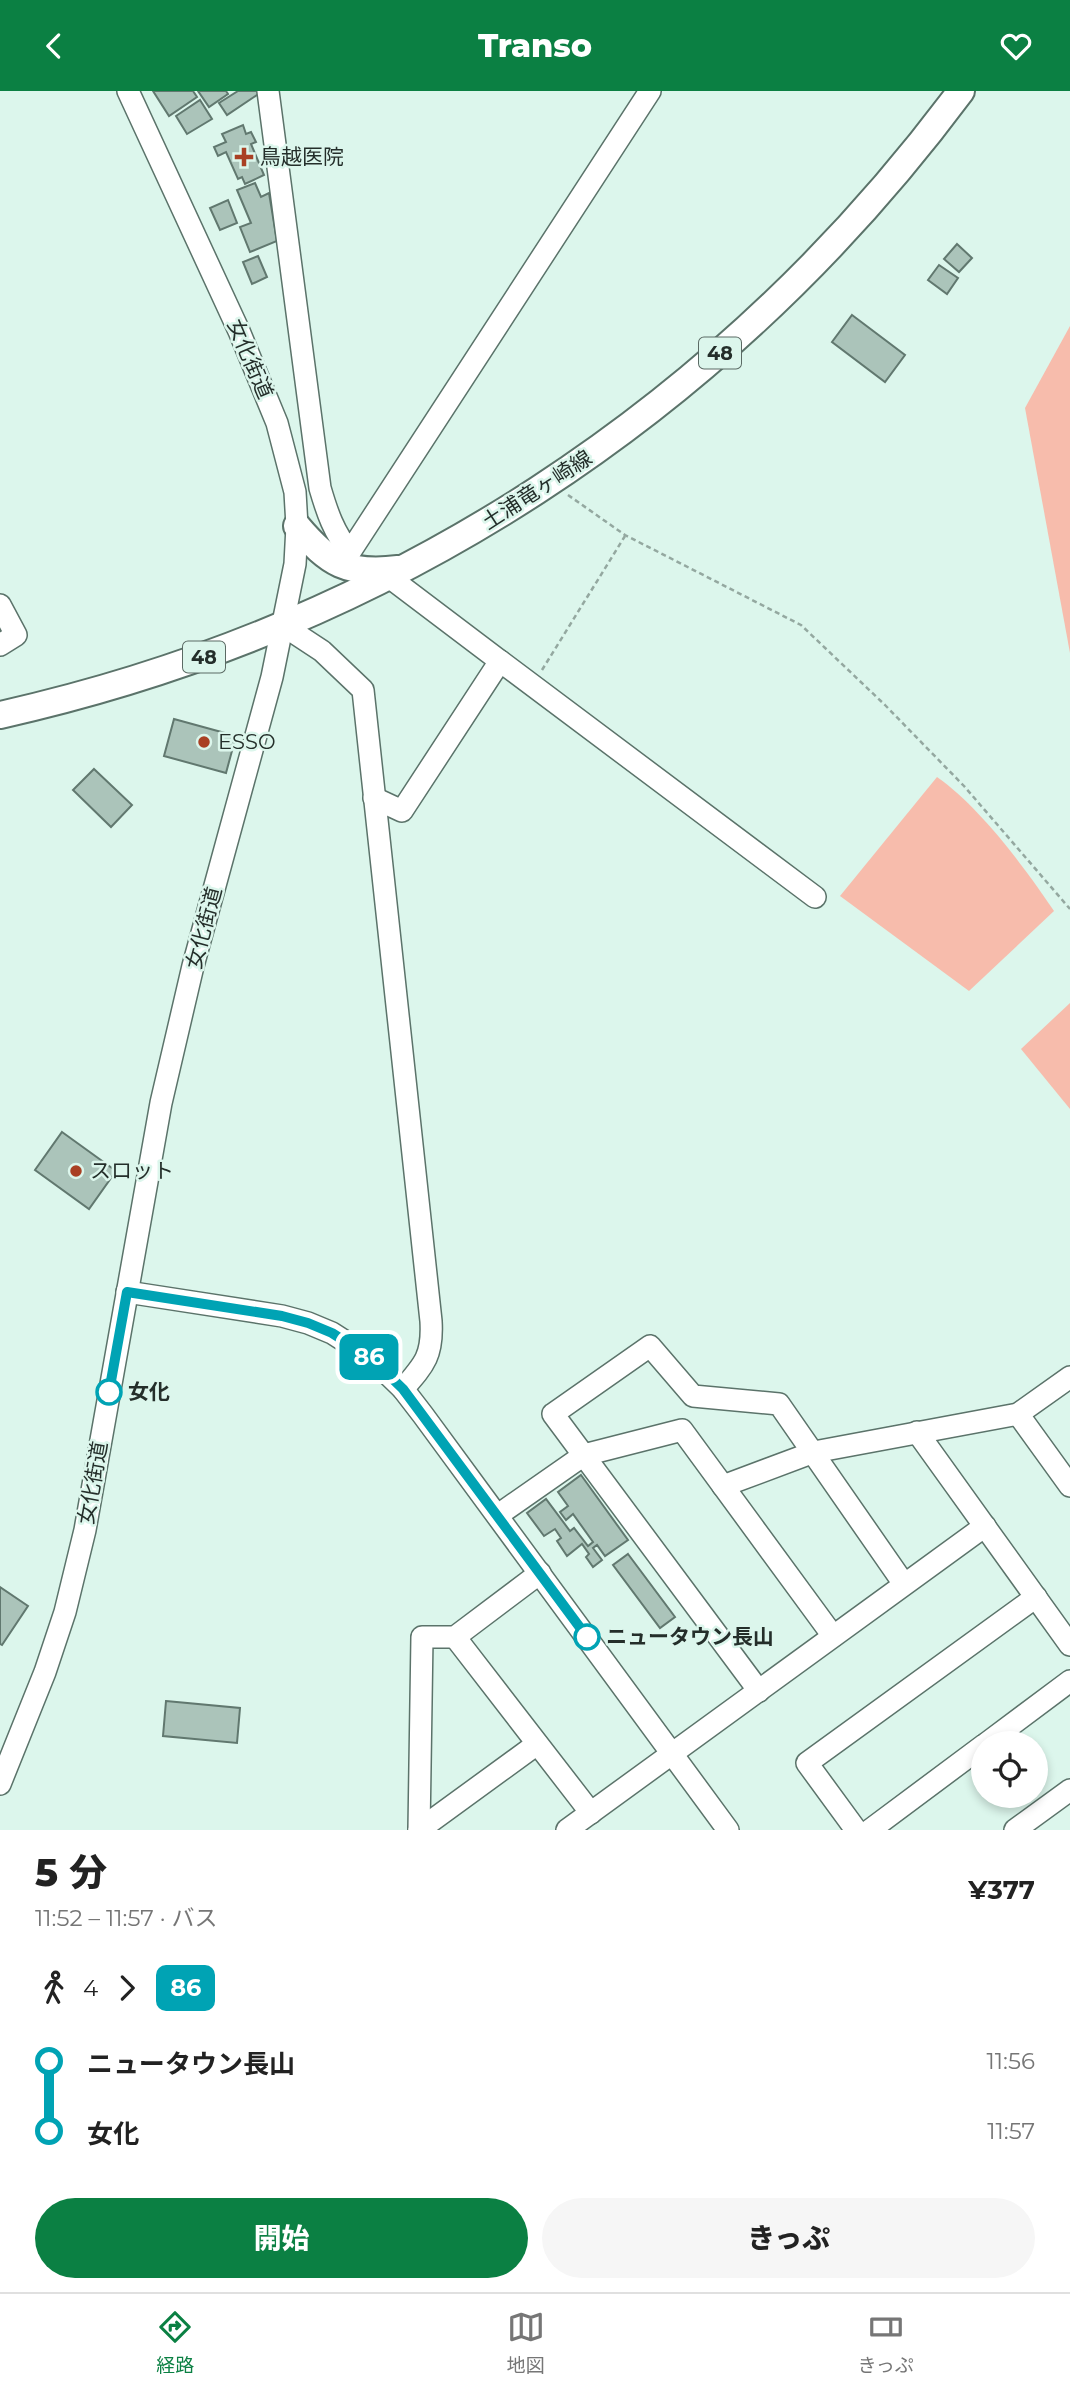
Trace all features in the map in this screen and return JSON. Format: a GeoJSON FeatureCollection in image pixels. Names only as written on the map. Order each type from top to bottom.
{"type":"FeatureCollection","features":[{"type":"Feature","properties":{"kind":"main road","name":"土浦竜ヶ崎線"},"geometry":{"type":"LineString","coordinates":[[0,715],[168,669],[284,626],[397,572],[489,521],[546,484],[645,415],[773,305],[858,218],[961,91]]}},
{"type":"Feature","properties":{"kind":"main road"},"geometry":{"type":"LineString","coordinates":[[297,526],[314,547],[344,567],[397,572]]}},
{"type":"Feature","properties":{"kind":"street","name":"女化街道"},"geometry":{"type":"LineString","coordinates":[[0,1784],[41,1685],[65,1612],[85,1530],[150,1159],[178,1028],[284,626],[293,575],[297,526],[295,492],[277,423],[239,331],[128,91]]}},
{"type":"Feature","properties":{"kind":"street"},"geometry":{"type":"LineString","coordinates":[[268,91],[320,488],[339,539],[350,552],[650,91]]}},
{"type":"Feature","properties":{"kind":"street"},"geometry":{"type":"LineString","coordinates":[[295,492],[320,488]]}},
{"type":"Feature","properties":{"kind":"street"},"geometry":{"type":"LineString","coordinates":[[397,572],[500,661],[815,897]]}},
{"type":"Feature","properties":{"kind":"street"},"geometry":{"type":"LineString","coordinates":[[0,605],[16,635],[0,645]]}},
{"type":"Feature","properties":{"kind":"street"},"geometry":{"type":"LineString","coordinates":[[284,626],[322,651],[363,690],[432,1339],[424,1365],[403,1389]]}},
{"type":"Feature","properties":{"kind":"street"},"geometry":{"type":"LineString","coordinates":[[374,798],[402,811],[500,661]]}},
{"type":"Feature","properties":{"kind":"street"},"geometry":{"type":"LineString","coordinates":[[127,1292],[282,1316],[308,1323],[332,1333],[371,1358],[403,1389],[728,1830]]}},
{"type":"Feature","properties":{"kind":"street"},"geometry":{"type":"LineString","coordinates":[[759,1691],[553,1414],[650,1346],[692,1396],[779,1403],[904,1584]]}},
{"type":"Feature","properties":{"kind":"street"},"geometry":{"type":"LineString","coordinates":[[723,1486],[814,1452],[1018,1414],[1070,1377]]}},
{"type":"Feature","properties":{"kind":"street"},"geometry":{"type":"LineString","coordinates":[[1018,1414],[1070,1486]]}},
{"type":"Feature","properties":{"kind":"street"},"geometry":{"type":"LineString","coordinates":[[498,1515],[584,1455],[682,1430],[833,1636]]}},
{"type":"Feature","properties":{"kind":"street"},"geometry":{"type":"LineString","coordinates":[[918,1432],[1070,1645]]}},
{"type":"Feature","properties":{"kind":"street"},"geometry":{"type":"LineString","coordinates":[[567,1830],[985,1526]]}},
{"type":"Feature","properties":{"kind":"street"},"geometry":{"type":"LineString","coordinates":[[419,1830],[422,1637],[455,1637],[540,1573]]}},
{"type":"Feature","properties":{"kind":"street"},"geometry":{"type":"LineString","coordinates":[[856,1830],[807,1763],[1035,1597]]}},
{"type":"Feature","properties":{"kind":"street"},"geometry":{"type":"LineString","coordinates":[[455,1637],[591,1813]]}},
{"type":"Feature","properties":{"kind":"street"},"geometry":{"type":"LineString","coordinates":[[1003,1731],[1070,1681]]}},
{"type":"Feature","properties":{"kind":"street"},"geometry":{"type":"LineString","coordinates":[[419,1830],[537,1744]]}},
{"type":"Feature","properties":{"kind":"street"},"geometry":{"type":"LineString","coordinates":[[870,1830],[971,1754]]}},
{"type":"Feature","properties":{"kind":"street"},"geometry":{"type":"LineString","coordinates":[[1015,1830],[1070,1790]]}},
{"type":"Feature","properties":{"kind":"path"},"geometry":{"type":"LineString","coordinates":[[546,484],[576,499],[625,535],[802,625],[886,705],[964,786],[1070,909]]}},
{"type":"Feature","properties":{"kind":"path"},"geometry":{"type":"LineString","coordinates":[[533,685],[625,535]]}},
{"type":"Feature","properties":{"kind":"shaded area"},"geometry":{"type":"Polygon","coordinates":[[[1070,326],[1070,653],[1025,408],[1070,326]]]}},
{"type":"Feature","properties":{"kind":"shaded area"},"geometry":{"type":"Polygon","coordinates":[[[937,777],[985,821],[1054,911],[969,991],[840,896],[937,777]]]}},
{"type":"Feature","properties":{"kind":"shaded area"},"geometry":{"type":"Polygon","coordinates":[[[1070,1003],[1070,1109],[1021,1049],[1070,1003]]]}},
{"type":"Feature","properties":{"kind":"building"},"geometry":{"type":"Polygon","coordinates":[[[153,91],[193,91],[197,97],[169,116],[153,91]]]}},
{"type":"Feature","properties":{"kind":"building"},"geometry":{"type":"Polygon","coordinates":[[[198,91],[226,91],[228,94],[209,107],[198,91]]]}},
{"type":"Feature","properties":{"kind":"building"},"geometry":{"type":"Polygon","coordinates":[[[238,91],[260,93],[227,115],[219,103],[238,91]]]}},
{"type":"Feature","properties":{"kind":"building"},"geometry":{"type":"Polygon","coordinates":[[[200,100],[212,119],[187,134],[176,116],[200,100]]]}},
{"type":"Feature","properties":{"kind":"building"},"geometry":{"type":"Polygon","coordinates":[[[243,125],[246,134],[251,132],[256,142],[251,144],[264,175],[245,184],[242,177],[238,179],[226,152],[218,156],[214,147],[226,142],[222,134],[243,125]]]}},
{"type":"Feature","properties":{"kind":"building"},"geometry":{"type":"Polygon","coordinates":[[[255,183],[261,197],[269,193],[277,241],[250,252],[240,227],[251,223],[237,190],[255,183]]]}},
{"type":"Feature","properties":{"kind":"building"},"geometry":{"type":"Polygon","coordinates":[[[228,200],[237,223],[220,230],[210,208],[228,200]]]}},
{"type":"Feature","properties":{"kind":"building"},"geometry":{"type":"Polygon","coordinates":[[[957,244],[972,258],[959,272],[944,259],[957,244]]]}},
{"type":"Feature","properties":{"kind":"building"},"geometry":{"type":"Polygon","coordinates":[[[258,256],[267,277],[252,284],[243,262],[258,256]]]}},
{"type":"Feature","properties":{"kind":"building"},"geometry":{"type":"Polygon","coordinates":[[[939,265],[958,278],[947,294],[928,280],[939,265]]]}},
{"type":"Feature","properties":{"kind":"building"},"geometry":{"type":"Polygon","coordinates":[[[852,315],[905,355],[885,382],[832,342],[852,315]]]}},
{"type":"Feature","properties":{"kind":"building"},"geometry":{"type":"Polygon","coordinates":[[[174,719],[236,736],[226,773],[164,756],[174,719]]]}},
{"type":"Feature","properties":{"kind":"building"},"geometry":{"type":"Polygon","coordinates":[[[94,769],[132,805],[111,827],[73,790],[94,769]]]}},
{"type":"Feature","properties":{"kind":"building","name":"スロット"},"geometry":{"type":"Polygon","coordinates":[[[62,1132],[116,1171],[89,1209],[35,1170],[62,1132]]]}},
{"type":"Feature","properties":{"kind":"building"},"geometry":{"type":"Polygon","coordinates":[[[581,1475],[628,1540],[605,1556],[597,1545],[593,1548],[602,1560],[593,1567],[582,1544],[567,1556],[557,1541],[561,1538],[555,1529],[544,1536],[527,1513],[546,1499],[570,1531],[574,1528],[588,1546],[593,1542],[573,1514],[566,1520],[560,1512],[568,1506],[558,1492],[581,1475]]]}},
{"type":"Feature","properties":{"kind":"building"},"geometry":{"type":"Polygon","coordinates":[[[628,1554],[675,1617],[660,1628],[613,1565],[628,1554]]]}},
{"type":"Feature","properties":{"kind":"building"},"geometry":{"type":"Polygon","coordinates":[[[0,1587],[28,1606],[2,1645],[0,1644],[0,1587]]]}},
{"type":"Feature","properties":{"kind":"building"},"geometry":{"type":"Polygon","coordinates":[[[166,1701],[240,1708],[237,1743],[163,1736],[166,1701]]]}},
{"type":"Feature","properties":{"kind":"bus line","name":"86"},"geometry":{"type":"LineString","coordinates":[[109,1392],[127,1292],[282,1316],[332,1333],[371,1358],[403,1389],[587,1637]]}},
{"type":"Feature","properties":{"kind":"place","name":"鳥越医院"},"geometry":{"type":"Point","coordinates":[244,157]}},
{"type":"Feature","properties":{"kind":"place","name":"ESSO"},"geometry":{"type":"Point","coordinates":[204,742]}},
{"type":"Feature","properties":{"kind":"place","name":"スロット"},"geometry":{"type":"Point","coordinates":[76,1171]}},
{"type":"Feature","properties":{"kind":"place","name":"女化"},"geometry":{"type":"Point","coordinates":[109,1392]}},
{"type":"Feature","properties":{"kind":"place","name":"ニュータウン長山"},"geometry":{"type":"Point","coordinates":[587,1637]}}]}
